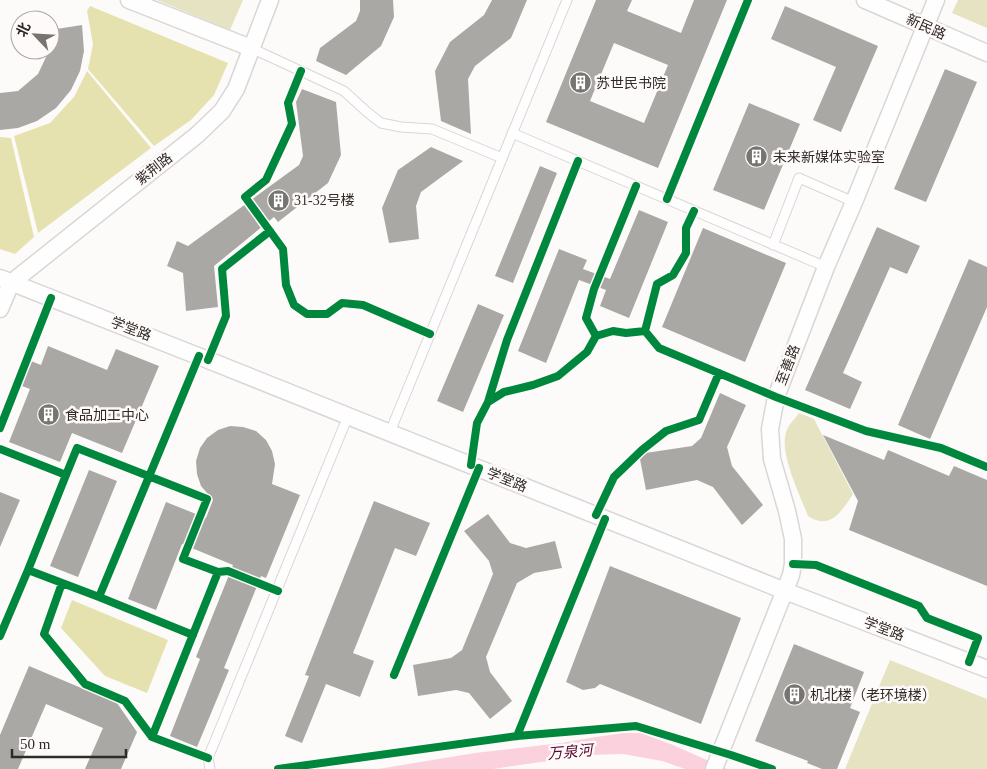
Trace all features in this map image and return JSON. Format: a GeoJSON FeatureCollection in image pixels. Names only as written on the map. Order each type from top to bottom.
{"type":"FeatureCollection","features":[{"type":"Feature","properties":{"kind":"street"},"geometry":{"type":"LineString","coordinates":[[130,0],[251,48]]}},
{"type":"Feature","properties":{"kind":"street","name":"紫荆路"},"geometry":{"type":"LineString","coordinates":[[0,309],[5,280],[197,136],[222,111],[236,89],[270,0]]}},
{"type":"Feature","properties":{"kind":"street","name":"新民路"},"geometry":{"type":"LineString","coordinates":[[865,0],[987,53]]}},
{"type":"Feature","properties":{"kind":"street","name":"至善路"},"geometry":{"type":"LineString","coordinates":[[715,764],[785,591],[793,564],[793,539],[772,459],[770,429],[776,397],[826,267],[936,0]]}},
{"type":"Feature","properties":{"kind":"street","name":"学堂路"},"geometry":{"type":"LineString","coordinates":[[5,280],[785,591],[987,669]]}},
{"type":"Feature","properties":{"kind":"lane"},"geometry":{"type":"LineString","coordinates":[[390,432],[567,0]]}},
{"type":"Feature","properties":{"kind":"lane"},"geometry":{"type":"LineString","coordinates":[[251,48],[344,91],[381,123],[401,127],[432,129],[502,158]]}},
{"type":"Feature","properties":{"kind":"lane"},"geometry":{"type":"LineString","coordinates":[[512,133],[826,267]]}},
{"type":"Feature","properties":{"kind":"lane"},"geometry":{"type":"LineString","coordinates":[[773,245],[799,178],[854,202]]}},
{"type":"Feature","properties":{"kind":"lane"},"geometry":{"type":"LineString","coordinates":[[210,769],[208,758],[348,416]]}},
{"type":"Feature","properties":{"kind":"shaded area"},"geometry":{"type":"Polygon","coordinates":[[[157,0],[243,0],[230,30],[157,0]]]}},
{"type":"Feature","properties":{"kind":"shaded area"},"geometry":{"type":"Polygon","coordinates":[[[958,0],[987,0],[987,28],[952,13],[958,0]]]}},
{"type":"Feature","properties":{"kind":"shaded area"},"geometry":{"type":"Polygon","coordinates":[[[90,6],[228,63],[214,95],[191,120],[154,146],[88,69],[93,44],[87,11],[90,6]]]}},
{"type":"Feature","properties":{"kind":"shaded area"},"geometry":{"type":"Polygon","coordinates":[[[87,71],[151,148],[38,233],[14,136],[50,123],[74,97],[87,71]]]}},
{"type":"Feature","properties":{"kind":"shaded area"},"geometry":{"type":"Polygon","coordinates":[[[0,137],[11,138],[34,237],[15,254],[0,249],[0,137]]]}},
{"type":"Feature","properties":{"kind":"shaded area"},"geometry":{"type":"Polygon","coordinates":[[[799,413],[814,419],[853,494],[840,512],[829,520],[816,520],[808,516],[796,488],[786,456],[786,433],[790,424],[799,413]]]}},
{"type":"Feature","properties":{"kind":"shaded area"},"geometry":{"type":"Polygon","coordinates":[[[72,600],[168,640],[147,693],[105,676],[61,628],[72,600]]]}},
{"type":"Feature","properties":{"kind":"shaded area"},"geometry":{"type":"Polygon","coordinates":[[[890,660],[987,699],[987,769],[845,769],[890,660]]]}},
{"type":"Feature","properties":{"kind":"water","name":"万泉河"},"geometry":{"type":"Polygon","coordinates":[[[624,733],[641,733],[727,769],[685,769],[662,761],[623,754],[589,755],[493,769],[378,769],[475,753],[561,743],[624,733]]]}},
{"type":"Feature","properties":{"kind":"building"},"geometry":{"type":"Polygon","coordinates":[[[360,0],[393,0],[394,17],[381,46],[346,75],[316,61],[320,48],[356,21],[360,11],[360,0]]]}},
{"type":"Feature","properties":{"kind":"building"},"geometry":{"type":"Polygon","coordinates":[[[492,0],[527,0],[511,38],[475,66],[468,79],[471,134],[441,121],[435,71],[450,42],[484,15],[492,0]]]}},
{"type":"Feature","properties":{"kind":"building","name":"苏世民书院"},"geometry":{"type":"Polygon","coordinates":[[[596,0],[632,0],[627,11],[681,33],[694,0],[727,0],[658,168],[546,122],[596,0]],[[614,43],[590,101],[644,123],[668,65],[614,43]]]}},
{"type":"Feature","properties":{"kind":"building"},"geometry":{"type":"Polygon","coordinates":[[[785,6],[878,46],[841,132],[813,120],[836,67],[771,39],[785,6]]]}},
{"type":"Feature","properties":{"kind":"building"},"geometry":{"type":"Polygon","coordinates":[[[82,25],[84,51],[80,71],[71,90],[56,108],[37,121],[18,128],[0,130],[0,93],[18,91],[38,74],[45,60],[60,60],[60,28],[82,25]]]}},
{"type":"Feature","properties":{"kind":"building"},"geometry":{"type":"Polygon","coordinates":[[[945,69],[977,82],[926,202],[894,189],[945,69]]]}},
{"type":"Feature","properties":{"kind":"building","name":"31-32号楼"},"geometry":{"type":"Polygon","coordinates":[[[302,89],[336,102],[341,155],[328,183],[278,222],[274,217],[214,266],[218,307],[186,311],[183,273],[167,266],[177,241],[188,246],[299,165],[303,156],[296,102],[302,89]]]}},
{"type":"Feature","properties":{"kind":"building","name":"未来新媒体实验室"},"geometry":{"type":"Polygon","coordinates":[[[749,103],[800,124],[764,210],[713,190],[749,103]]]}},
{"type":"Feature","properties":{"kind":"building"},"geometry":{"type":"Polygon","coordinates":[[[431,147],[463,161],[421,192],[416,206],[419,239],[389,243],[382,208],[398,170],[431,147]]]}},
{"type":"Feature","properties":{"kind":"building"},"geometry":{"type":"Polygon","coordinates":[[[540,166],[557,173],[513,283],[495,276],[540,166]]]}},
{"type":"Feature","properties":{"kind":"building"},"geometry":{"type":"Polygon","coordinates":[[[639,210],[668,222],[629,318],[600,306],[606,290],[579,280],[546,363],[518,351],[559,249],[587,260],[583,269],[610,279],[639,210]]]}},
{"type":"Feature","properties":{"kind":"building"},"geometry":{"type":"Polygon","coordinates":[[[877,227],[920,246],[907,274],[890,267],[843,373],[862,382],[850,409],[805,390],[877,227]]]}},
{"type":"Feature","properties":{"kind":"building"},"geometry":{"type":"Polygon","coordinates":[[[703,228],[786,263],[745,362],[662,327],[703,228]]]}},
{"type":"Feature","properties":{"kind":"building"},"geometry":{"type":"Polygon","coordinates":[[[969,259],[987,267],[987,307],[930,439],[898,425],[969,259]]]}},
{"type":"Feature","properties":{"kind":"building"},"geometry":{"type":"Polygon","coordinates":[[[478,304],[504,315],[463,412],[437,401],[478,304]]]}},
{"type":"Feature","properties":{"kind":"building"},"geometry":{"type":"Polygon","coordinates":[[[48,346],[107,370],[116,349],[159,366],[122,453],[72,433],[60,462],[9,442],[30,389],[22,386],[31,361],[41,365],[48,346]]]}},
{"type":"Feature","properties":{"kind":"building"},"geometry":{"type":"Polygon","coordinates":[[[720,393],[746,405],[727,447],[732,466],[763,505],[742,525],[713,487],[697,480],[646,490],[639,454],[692,446],[701,438],[720,393]]]}},
{"type":"Feature","properties":{"kind":"building"},"geometry":{"type":"Polygon","coordinates":[[[230,426],[256,431],[266,440],[272,451],[275,464],[272,484],[300,495],[266,578],[261,576],[224,668],[229,670],[197,747],[170,736],[200,659],[196,657],[233,565],[182,544],[156,610],[128,599],[166,502],[206,518],[213,500],[201,486],[197,474],[196,461],[200,448],[207,438],[218,430],[230,426]]]}},
{"type":"Feature","properties":{"kind":"building"},"geometry":{"type":"Polygon","coordinates":[[[823,435],[884,460],[888,450],[949,476],[954,466],[987,480],[987,586],[849,530],[858,501],[823,435]]]}},
{"type":"Feature","properties":{"kind":"building"},"geometry":{"type":"Polygon","coordinates":[[[89,470],[117,481],[78,577],[50,566],[89,470]]]}},
{"type":"Feature","properties":{"kind":"building"},"geometry":{"type":"Polygon","coordinates":[[[0,492],[20,500],[0,547],[0,492]]]}},
{"type":"Feature","properties":{"kind":"building"},"geometry":{"type":"Polygon","coordinates":[[[374,501],[430,523],[416,556],[395,548],[353,653],[374,661],[360,697],[326,684],[302,743],[285,736],[309,676],[305,675],[374,501]]]}},
{"type":"Feature","properties":{"kind":"building"},"geometry":{"type":"Polygon","coordinates":[[[488,514],[510,543],[526,548],[555,541],[562,568],[534,573],[517,583],[486,657],[490,672],[512,701],[490,719],[469,693],[456,690],[418,696],[413,665],[451,658],[462,650],[493,574],[489,561],[464,531],[488,514]]]}},
{"type":"Feature","properties":{"kind":"building"},"geometry":{"type":"Polygon","coordinates":[[[610,566],[741,618],[701,724],[600,684],[595,688],[583,690],[566,682],[610,566]]]}},
{"type":"Feature","properties":{"kind":"building"},"geometry":{"type":"Polygon","coordinates":[[[794,644],[864,672],[850,708],[860,712],[837,769],[822,769],[807,763],[808,761],[755,741],[794,644]]]}},
{"type":"Feature","properties":{"kind":"building"},"geometry":{"type":"Polygon","coordinates":[[[29,666],[117,703],[137,732],[121,769],[85,769],[103,728],[46,704],[18,769],[0,769],[0,735],[29,666]]]}},
{"type":"Feature","properties":{"kind":"cycle path"},"geometry":{"type":"LineString","coordinates":[[667,199],[748,0]]}},
{"type":"Feature","properties":{"kind":"cycle path"},"geometry":{"type":"LineString","coordinates":[[301,71],[288,103],[292,124],[266,180],[245,197],[283,249],[286,285],[294,305],[307,314],[327,314],[342,303],[363,305],[430,334]]}},
{"type":"Feature","properties":{"kind":"cycle path"},"geometry":{"type":"LineString","coordinates":[[488,402],[507,340],[578,161]]}},
{"type":"Feature","properties":{"kind":"cycle path"},"geometry":{"type":"LineString","coordinates":[[596,336],[586,318],[594,289],[636,186]]}},
{"type":"Feature","properties":{"kind":"cycle path"},"geometry":{"type":"LineString","coordinates":[[694,211],[686,228],[686,253],[673,275],[657,284],[645,331],[659,348],[776,397],[866,431],[941,448],[987,467]]}},
{"type":"Feature","properties":{"kind":"cycle path"},"geometry":{"type":"LineString","coordinates":[[208,360],[226,316],[222,269],[270,231]]}},
{"type":"Feature","properties":{"kind":"cycle path"},"geometry":{"type":"LineString","coordinates":[[0,428],[51,298]]}},
{"type":"Feature","properties":{"kind":"cycle path"},"geometry":{"type":"LineString","coordinates":[[471,465],[477,423],[488,402],[504,392],[533,385],[558,376],[587,352],[596,336],[613,331],[626,333],[645,331]]}},
{"type":"Feature","properties":{"kind":"cycle path"},"geometry":{"type":"LineString","coordinates":[[99,597],[199,356]]}},
{"type":"Feature","properties":{"kind":"cycle path"},"geometry":{"type":"LineString","coordinates":[[596,515],[614,477],[642,450],[666,431],[699,420],[719,373]]}},
{"type":"Feature","properties":{"kind":"cycle path"},"geometry":{"type":"LineString","coordinates":[[66,475],[77,448],[207,499],[183,559],[218,572],[228,571],[278,591]]}},
{"type":"Feature","properties":{"kind":"cycle path"},"geometry":{"type":"LineString","coordinates":[[0,449],[66,475],[28,570],[193,635]]}},
{"type":"Feature","properties":{"kind":"cycle path"},"geometry":{"type":"LineString","coordinates":[[394,675],[479,468]]}},
{"type":"Feature","properties":{"kind":"cycle path"},"geometry":{"type":"LineString","coordinates":[[517,736],[605,519]]}},
{"type":"Feature","properties":{"kind":"cycle path"},"geometry":{"type":"LineString","coordinates":[[793,564],[816,565],[919,606],[927,618],[978,638],[969,662]]}},
{"type":"Feature","properties":{"kind":"cycle path"},"geometry":{"type":"LineString","coordinates":[[0,636],[28,570]]}},
{"type":"Feature","properties":{"kind":"cycle path"},"geometry":{"type":"LineString","coordinates":[[152,737],[218,572]]}},
{"type":"Feature","properties":{"kind":"cycle path"},"geometry":{"type":"LineString","coordinates":[[62,583],[44,634],[85,684],[125,701],[152,737],[208,758]]}},
{"type":"Feature","properties":{"kind":"cycle path"},"geometry":{"type":"LineString","coordinates":[[278,769],[517,736],[636,726],[772,769]]}},
{"type":"Feature","properties":{"kind":"place","name":"苏世民书院"},"geometry":{"type":"Point","coordinates":[580,83]}},
{"type":"Feature","properties":{"kind":"place","name":"未来新媒体实验室"},"geometry":{"type":"Point","coordinates":[757,157]}},
{"type":"Feature","properties":{"kind":"place","name":"31-32号楼"},"geometry":{"type":"Point","coordinates":[278,200]}},
{"type":"Feature","properties":{"kind":"place","name":"食品加工中心"},"geometry":{"type":"Point","coordinates":[49,415]}},
{"type":"Feature","properties":{"kind":"place","name":"机北楼（老环境楼）"},"geometry":{"type":"Point","coordinates":[794,695]}}]}
